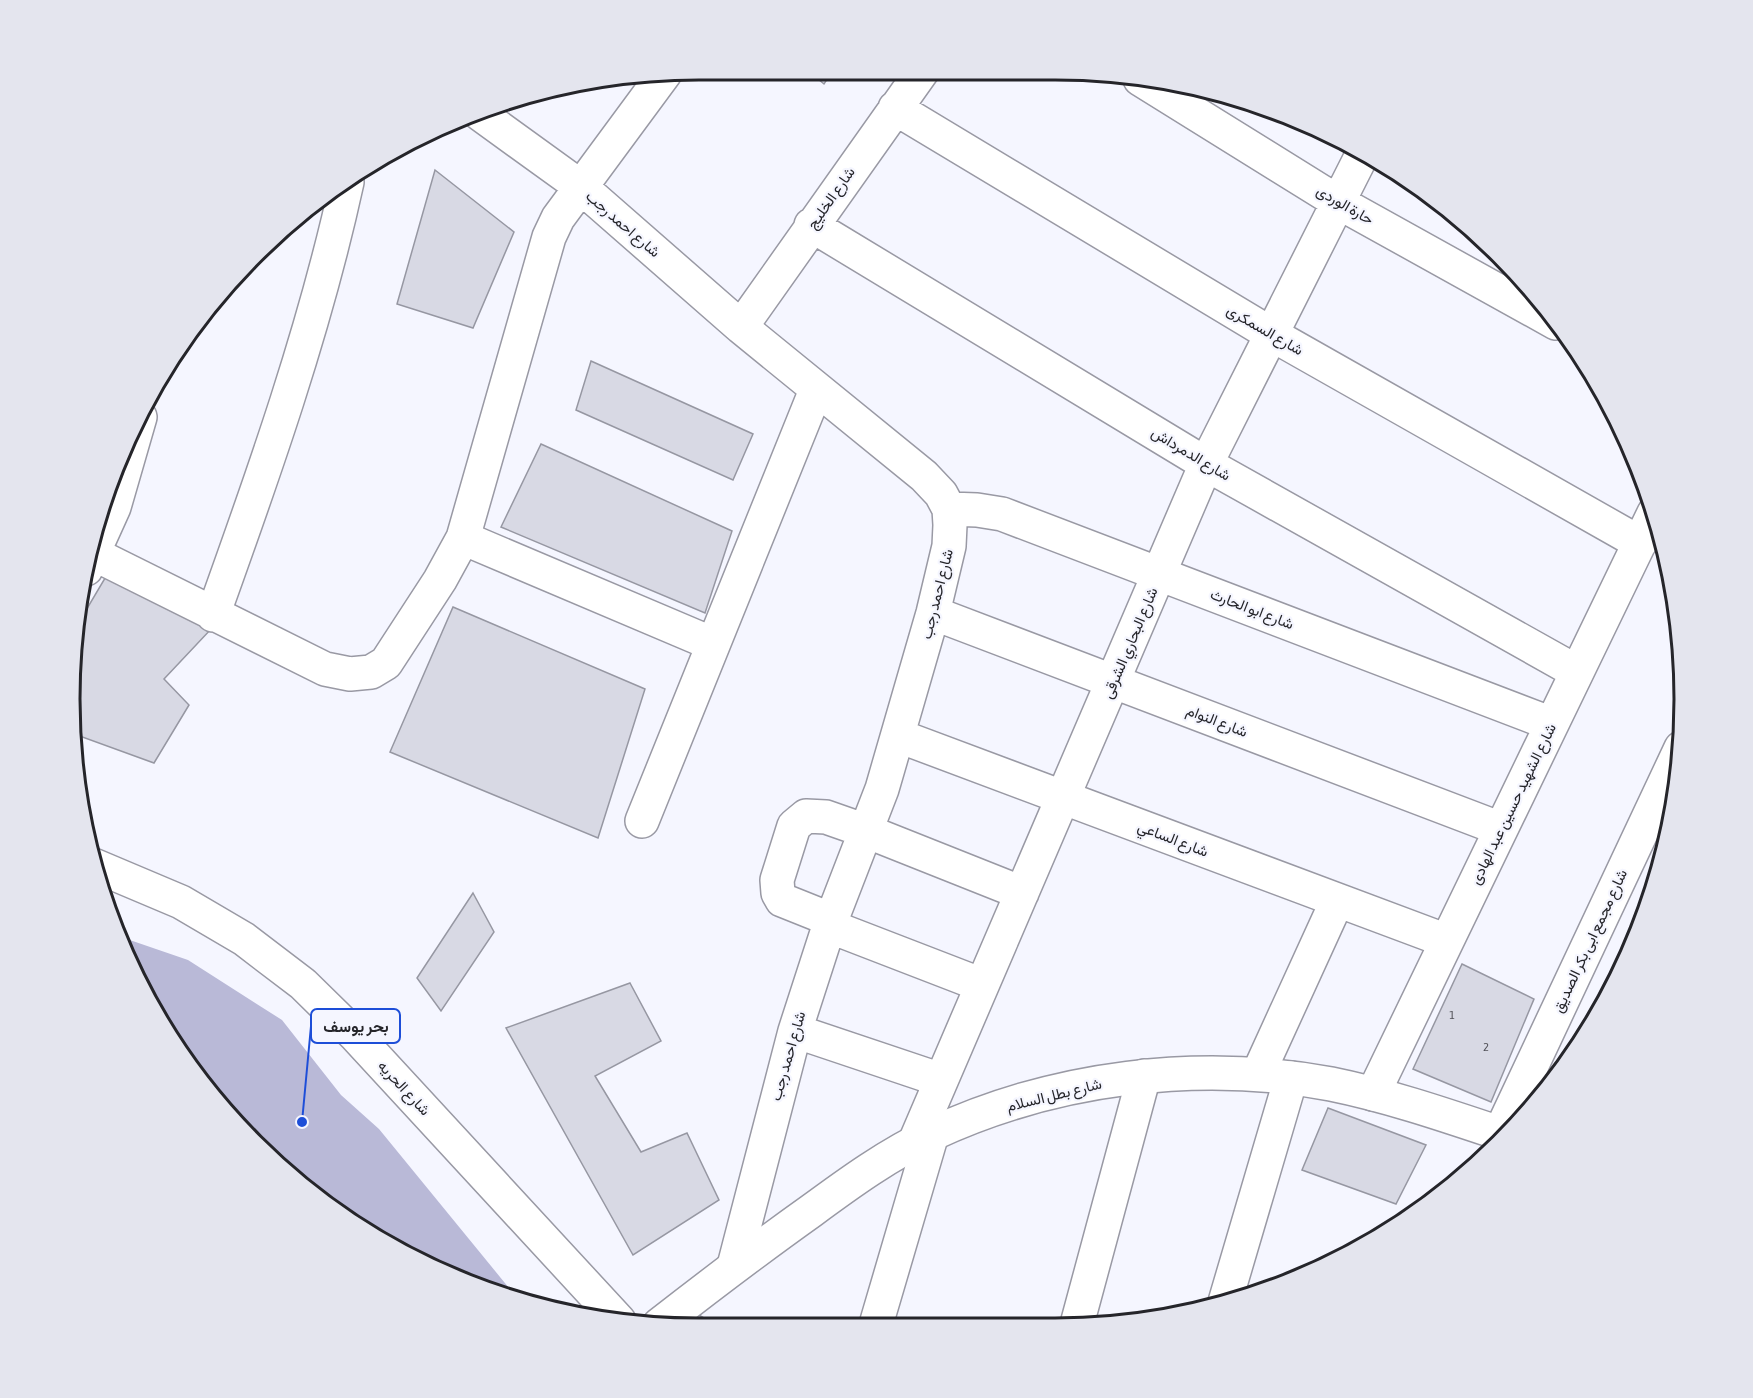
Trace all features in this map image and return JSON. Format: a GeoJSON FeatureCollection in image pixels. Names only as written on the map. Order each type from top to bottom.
{"type":"FeatureCollection","features":[{"type":"Feature","properties":{"kind":"street","name":"شارع الخليج"},"geometry":{"type":"LineString","coordinates":[[741,327],[916,80]]}},
{"type":"Feature","properties":{"kind":"street"},"geometry":{"type":"LineString","coordinates":[[95,564],[213,615],[325,669],[350,674],[371,672],[387,663],[440,580],[463,538],[549,237],[558,218],[659,81]]}},
{"type":"Feature","properties":{"kind":"street","name":"حارة الوردى"},"geometry":{"type":"LineString","coordinates":[[1154,88],[1338,202],[1536,311]]}},
{"type":"Feature","properties":{"kind":"street","name":"شارع السمكرى"},"geometry":{"type":"LineString","coordinates":[[895,108],[1271,334],[1640,543]]}},
{"type":"Feature","properties":{"kind":"street","name":"شارع احمد رجب"},"geometry":{"type":"LineString","coordinates":[[485,118],[581,187],[741,327],[924,476],[941,494],[949,509],[949,546],[899,736],[795,1030],[734,1266]]}},
{"type":"Feature","properties":{"kind":"street","name":"شارع البحاري الشرقى"},"geometry":{"type":"LineString","coordinates":[[878,1318],[923,1139],[941,1080],[1206,464],[1360,160]]}},
{"type":"Feature","properties":{"kind":"street"},"geometry":{"type":"LineString","coordinates":[[213,615],[261,479],[311,315],[344,192]]}},
{"type":"Feature","properties":{"kind":"street","name":"شارع الدمرداش"},"geometry":{"type":"LineString","coordinates":[[811,225],[1206,464],[1577,672]]}},
{"type":"Feature","properties":{"kind":"street"},"geometry":{"type":"LineString","coordinates":[[642,821],[816,390]]}},
{"type":"Feature","properties":{"kind":"street"},"geometry":{"type":"LineString","coordinates":[[104,530],[117,498],[128,461]]}},
{"type":"Feature","properties":{"kind":"street","name":"شارع ابو الحارث"},"geometry":{"type":"LineString","coordinates":[[949,509],[1002,514],[1552,723]]}},
{"type":"Feature","properties":{"kind":"street","name":"شارع الشهيد حسين عبد الهادى"},"geometry":{"type":"LineString","coordinates":[[1373,1094],[1648,525]]}},
{"type":"Feature","properties":{"kind":"street"},"geometry":{"type":"LineString","coordinates":[[463,538],[713,644]]}},
{"type":"Feature","properties":{"kind":"street","name":"شارع النوام"},"geometry":{"type":"LineString","coordinates":[[933,613],[1501,829]]}},
{"type":"Feature","properties":{"kind":"street","name":"شارع الساعي"},"geometry":{"type":"LineString","coordinates":[[899,736],[1447,941]]}},
{"type":"Feature","properties":{"kind":"street","name":"شارع مجمع ابى بكر الصديق"},"geometry":{"type":"LineString","coordinates":[[1510,1118],[1666,796]]}},
{"type":"Feature","properties":{"kind":"street"},"geometry":{"type":"LineString","coordinates":[[982,985],[831,923],[782,900],[778,893],[777,880],[794,826],[806,816],[816,815],[866,831],[1022,893]]}},
{"type":"Feature","properties":{"kind":"street","name":"شارع الحريه"},"geometry":{"type":"LineString","coordinates":[[104,869],[181,902],[244,939],[303,984],[356,1036],[611,1312]]}},
{"type":"Feature","properties":{"kind":"street"},"geometry":{"type":"LineString","coordinates":[[1258,1074],[1337,901]]}},
{"type":"Feature","properties":{"kind":"street"},"geometry":{"type":"LineString","coordinates":[[795,1030],[941,1080]]}},
{"type":"Feature","properties":{"kind":"street","name":"شارع بطل السلام"},"geometry":{"type":"LineString","coordinates":[[669,1317],[734,1266],[850,1183],[923,1139],[1031,1098],[1092,1084],[1144,1076],[1201,1072],[1258,1074],[1373,1094],[1496,1132]]}},
{"type":"Feature","properties":{"kind":"street"},"geometry":{"type":"LineString","coordinates":[[1079,1317],[1144,1076]]}},
{"type":"Feature","properties":{"kind":"street"},"geometry":{"type":"LineString","coordinates":[[1228,1293],[1291,1078]]}},
{"type":"Feature","properties":{"kind":"water"},"geometry":{"type":"Polygon","coordinates":[[[129,940],[188,960],[282,1020],[341,1095],[379,1129],[510,1289],[425,1255],[389,1236],[355,1214],[291,1165],[233,1107],[184,1043],[162,1009],[129,940]]]}},
{"type":"Feature","properties":{"kind":"building"},"geometry":{"type":"Polygon","coordinates":[[[435,170],[514,232],[473,328],[397,304],[435,170]]]}},
{"type":"Feature","properties":{"kind":"building"},"geometry":{"type":"Polygon","coordinates":[[[591,361],[753,434],[733,480],[576,410],[591,361]]]}},
{"type":"Feature","properties":{"kind":"building"},"geometry":{"type":"Polygon","coordinates":[[[541,444],[732,531],[705,613],[501,527],[541,444]]]}},
{"type":"Feature","properties":{"kind":"building"},"geometry":{"type":"Polygon","coordinates":[[[111,568],[213,627],[164,679],[189,705],[154,763],[81,737],[81,658],[86,610],[111,568]]]}},
{"type":"Feature","properties":{"kind":"building"},"geometry":{"type":"Polygon","coordinates":[[[453,607],[645,689],[598,838],[390,752],[453,607]]]}},
{"type":"Feature","properties":{"kind":"building"},"geometry":{"type":"Polygon","coordinates":[[[473,893],[494,932],[441,1011],[417,978],[473,893]]]}},
{"type":"Feature","properties":{"kind":"building"},"geometry":{"type":"Polygon","coordinates":[[[1462,964],[1534,999],[1491,1102],[1413,1069],[1462,964]]]}},
{"type":"Feature","properties":{"kind":"building"},"geometry":{"type":"Polygon","coordinates":[[[630,983],[661,1041],[595,1076],[641,1152],[687,1133],[719,1200],[633,1255],[506,1028],[630,983]]]}},
{"type":"Feature","properties":{"kind":"building"},"geometry":{"type":"Polygon","coordinates":[[[1328,1108],[1426,1145],[1396,1204],[1302,1170],[1328,1108]]]}},
{"type":"Feature","properties":{"kind":"place","name":"بحر يوسف"},"geometry":{"type":"Point","coordinates":[302,1122]}}]}
